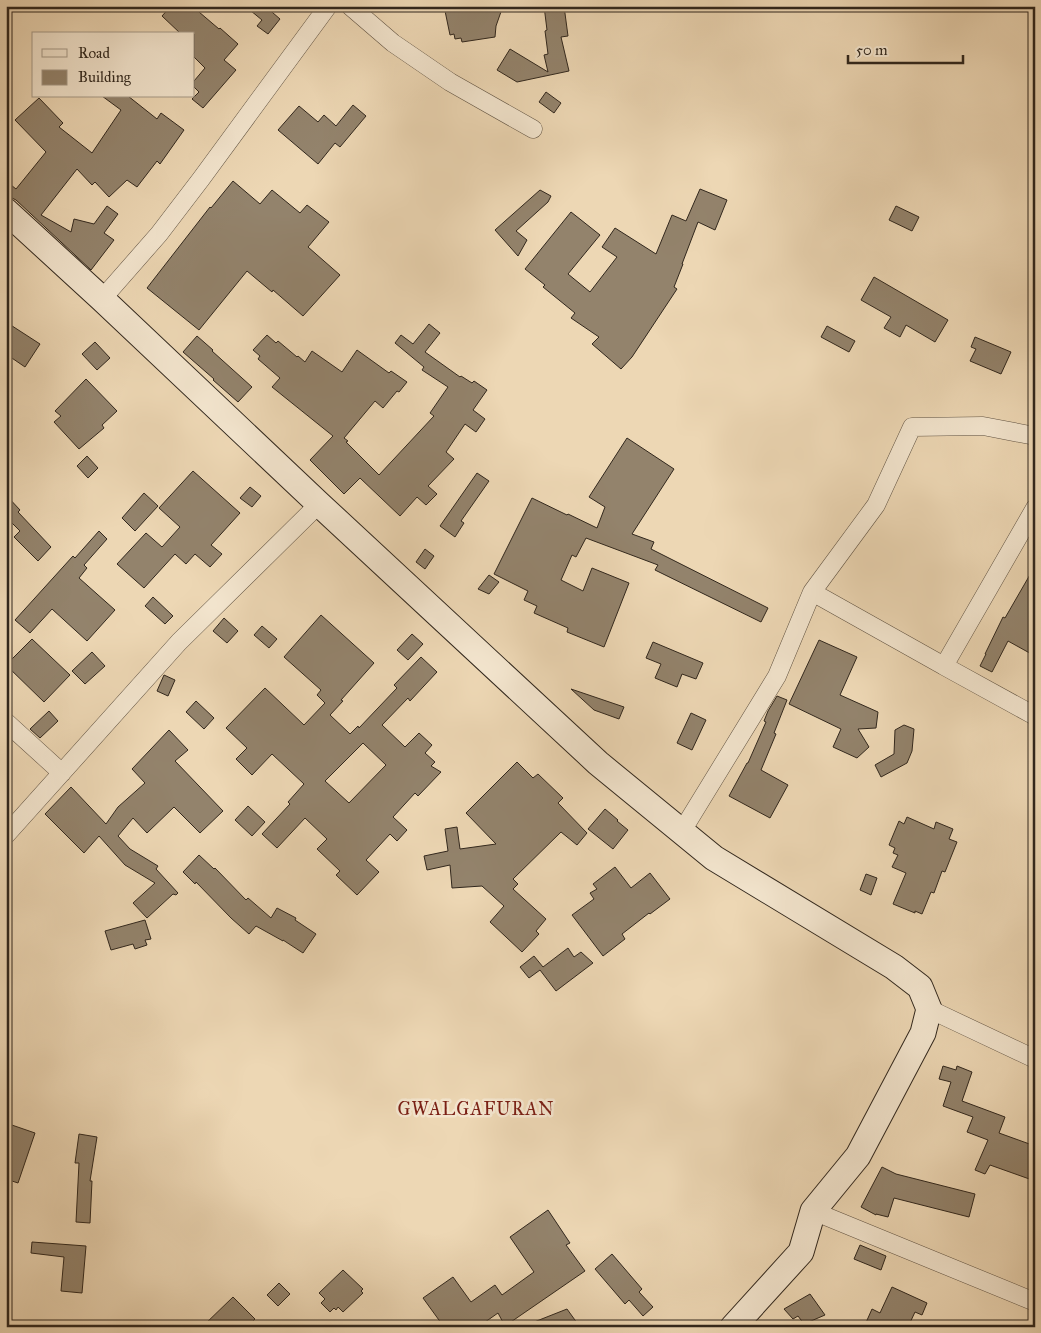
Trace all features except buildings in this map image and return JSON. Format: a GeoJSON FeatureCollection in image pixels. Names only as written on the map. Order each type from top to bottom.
{"type":"FeatureCollection","features":[{"type":"Feature","properties":{"kind":"street"},"geometry":{"type":"LineString","coordinates":[[102,298],[159,234],[254,109],[328,6]]}},
{"type":"Feature","properties":{"kind":"street"},"geometry":{"type":"LineString","coordinates":[[350,6],[393,42],[450,82],[533,130]]}},
{"type":"Feature","properties":{"kind":"street"},"geometry":{"type":"LineString","coordinates":[[6,211],[102,298],[319,504],[598,763],[714,858],[894,967],[920,987],[929,1009],[923,1032],[858,1156],[813,1211],[802,1252],[733,1327]]}},
{"type":"Feature","properties":{"kind":"street"},"geometry":{"type":"LineString","coordinates":[[682,831],[776,676],[812,592],[876,505],[912,427],[983,426],[1035,436]]}},
{"type":"Feature","properties":{"kind":"street"},"geometry":{"type":"LineString","coordinates":[[6,835],[179,642],[319,504]]}},
{"type":"Feature","properties":{"kind":"street"},"geometry":{"type":"LineString","coordinates":[[944,666],[1035,508]]}},
{"type":"Feature","properties":{"kind":"street"},"geometry":{"type":"LineString","coordinates":[[812,592],[1035,716]]}},
{"type":"Feature","properties":{"kind":"street"},"geometry":{"type":"LineString","coordinates":[[6,722],[62,773]]}},
{"type":"Feature","properties":{"kind":"street"},"geometry":{"type":"LineString","coordinates":[[929,1009],[1035,1059]]}},
{"type":"Feature","properties":{"kind":"street"},"geometry":{"type":"LineString","coordinates":[[813,1211],[1035,1302]]}},
{"type":"Feature","properties":{"kind":"district","name":"GWALGAFURAN"},"geometry":{"type":"Point","coordinates":[476,1109]}}]}
